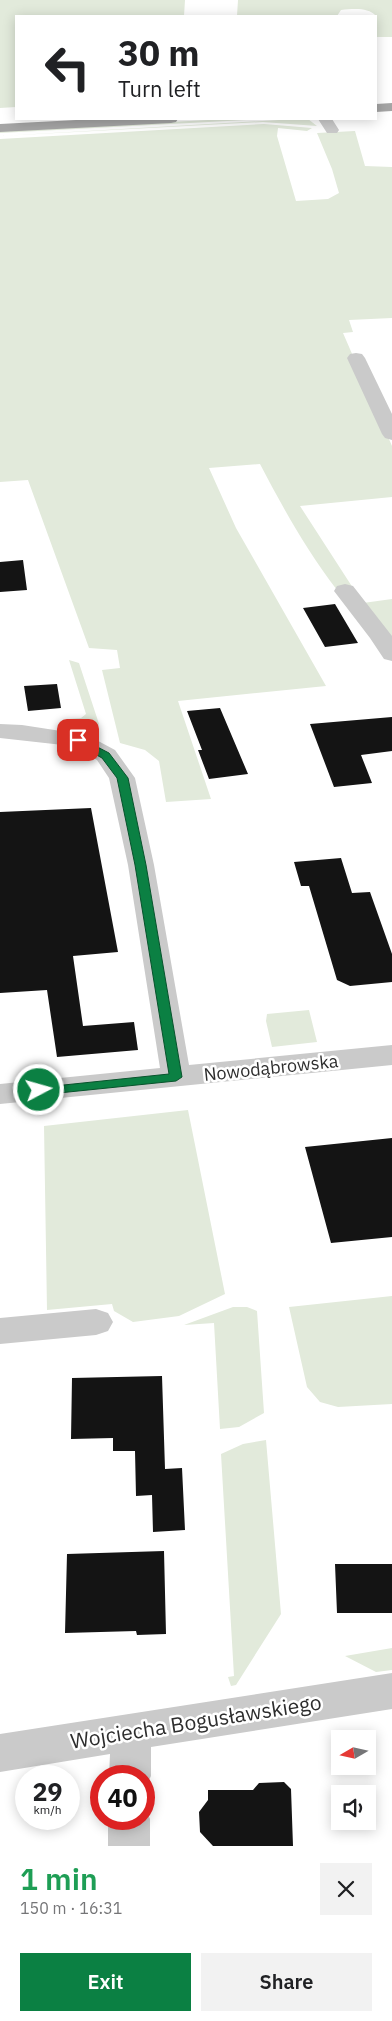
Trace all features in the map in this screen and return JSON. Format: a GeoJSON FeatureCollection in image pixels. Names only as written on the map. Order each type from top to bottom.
{"type":"FeatureCollection","features":[{"type":"Feature","properties":{"kind":"main road"},"geometry":{"type":"LineString","coordinates":[[377,98],[392,97]]}},
{"type":"Feature","properties":{"kind":"main road"},"geometry":{"type":"LineString","coordinates":[[377,108],[392,107]]}},
{"type":"Feature","properties":{"kind":"main road"},"geometry":{"type":"LineString","coordinates":[[0,119],[15,118]]}},
{"type":"Feature","properties":{"kind":"main road"},"geometry":{"type":"LineString","coordinates":[[0,128],[152,120]]}},
{"type":"Feature","properties":{"kind":"street"},"geometry":{"type":"LineString","coordinates":[[356,358],[392,434]]}},
{"type":"Feature","properties":{"kind":"street"},"geometry":{"type":"LineString","coordinates":[[345,591],[380,635],[392,654]]}},
{"type":"Feature","properties":{"kind":"street"},"geometry":{"type":"LineString","coordinates":[[0,731],[22,732],[78,740],[106,755],[122,778],[141,865],[176,1077]]}},
{"type":"Feature","properties":{"kind":"street","name":"Nowodąbrowska"},"geometry":{"type":"LineString","coordinates":[[0,1094],[392,1055]]}},
{"type":"Feature","properties":{"kind":"street"},"geometry":{"type":"LineString","coordinates":[[0,1331],[96,1322]]}},
{"type":"Feature","properties":{"kind":"street","name":"Wojciecha Bogusławskiego"},"geometry":{"type":"LineString","coordinates":[[0,1753],[392,1691]]}},
{"type":"Feature","properties":{"kind":"street"},"geometry":{"type":"LineString","coordinates":[[130,1765],[131,1732]]}},
{"type":"Feature","properties":{"kind":"street"},"geometry":{"type":"LineString","coordinates":[[129,1830],[129,1846]]}},
{"type":"Feature","properties":{"kind":"green space"},"geometry":{"type":"Polygon","coordinates":[[[0,0],[185,0],[184,15],[15,15],[15,107],[0,108],[0,0]]]}},
{"type":"Feature","properties":{"kind":"green space"},"geometry":{"type":"Polygon","coordinates":[[[238,0],[392,0],[392,37],[377,37],[377,15],[365,10],[341,10],[338,15],[237,15],[238,0]]]}},
{"type":"Feature","properties":{"kind":"green space"},"geometry":{"type":"Polygon","coordinates":[[[208,120],[245,120],[0,133],[0,131],[208,120]]]}},
{"type":"Feature","properties":{"kind":"green space"},"geometry":{"type":"Polygon","coordinates":[[[279,120],[309,120],[317,126],[263,122],[0,136],[279,120]]]}},
{"type":"Feature","properties":{"kind":"green space"},"geometry":{"type":"Polygon","coordinates":[[[264,124],[312,128],[307,131],[278,128],[277,136],[296,201],[328,199],[339,193],[332,169],[317,133],[355,131],[365,166],[392,167],[392,318],[349,320],[353,332],[343,333],[392,446],[392,497],[300,506],[353,588],[337,590],[296,529],[260,464],[209,468],[236,528],[326,686],[178,701],[211,799],[166,802],[159,761],[145,750],[120,743],[102,670],[120,668],[117,650],[89,648],[28,480],[0,482],[0,139],[264,124]]]}},
{"type":"Feature","properties":{"kind":"green space"},"geometry":{"type":"Polygon","coordinates":[[[392,599],[392,646],[363,603],[392,599]]]}},
{"type":"Feature","properties":{"kind":"green space"},"geometry":{"type":"Polygon","coordinates":[[[69,660],[79,663],[99,724],[91,731],[85,733],[74,734],[69,719],[81,718],[86,714],[69,660]]]}},
{"type":"Feature","properties":{"kind":"green space"},"geometry":{"type":"Polygon","coordinates":[[[309,1010],[317,1042],[272,1047],[266,1021],[267,1014],[309,1010]]]}},
{"type":"Feature","properties":{"kind":"green space"},"geometry":{"type":"Polygon","coordinates":[[[188,1110],[225,1294],[179,1316],[133,1322],[114,1311],[112,1304],[47,1310],[44,1126],[188,1110]]]}},
{"type":"Feature","properties":{"kind":"green space"},"geometry":{"type":"Polygon","coordinates":[[[392,1296],[392,1404],[338,1407],[320,1402],[307,1387],[289,1307],[392,1296]]]}},
{"type":"Feature","properties":{"kind":"green space"},"geometry":{"type":"Polygon","coordinates":[[[233,1307],[247,1307],[257,1311],[264,1413],[239,1427],[220,1429],[214,1323],[184,1325],[233,1307]]]}},
{"type":"Feature","properties":{"kind":"green space"},"geometry":{"type":"Polygon","coordinates":[[[266,1440],[281,1614],[236,1685],[231,1686],[228,1677],[234,1676],[221,1454],[243,1444],[266,1440]]]}},
{"type":"Feature","properties":{"kind":"green space"},"geometry":{"type":"Polygon","coordinates":[[[392,1648],[392,1670],[376,1672],[345,1656],[392,1648]]]}},
{"type":"Feature","properties":{"kind":"building"},"geometry":{"type":"Polygon","coordinates":[[[23,560],[27,590],[0,592],[0,562],[23,560]]]}},
{"type":"Feature","properties":{"kind":"building"},"geometry":{"type":"Polygon","coordinates":[[[335,604],[358,643],[325,647],[303,608],[335,604]]]}},
{"type":"Feature","properties":{"kind":"building"},"geometry":{"type":"Polygon","coordinates":[[[57,684],[61,708],[28,711],[24,686],[57,684]]]}},
{"type":"Feature","properties":{"kind":"building"},"geometry":{"type":"Polygon","coordinates":[[[220,708],[248,774],[209,779],[198,750],[202,750],[187,711],[220,708]]]}},
{"type":"Feature","properties":{"kind":"building"},"geometry":{"type":"Polygon","coordinates":[[[392,717],[392,751],[361,755],[372,783],[334,787],[310,724],[392,717]]]}},
{"type":"Feature","properties":{"kind":"building"},"geometry":{"type":"Polygon","coordinates":[[[91,808],[118,952],[73,956],[83,1026],[134,1022],[138,1050],[57,1057],[47,990],[0,993],[0,812],[91,808]]]}},
{"type":"Feature","properties":{"kind":"building"},"geometry":{"type":"Polygon","coordinates":[[[341,858],[352,893],[370,892],[392,954],[392,982],[350,986],[337,980],[309,886],[301,886],[294,862],[341,858]]]}},
{"type":"Feature","properties":{"kind":"building"},"geometry":{"type":"Polygon","coordinates":[[[392,1138],[392,1237],[331,1243],[305,1147],[392,1138]]]}},
{"type":"Feature","properties":{"kind":"building"},"geometry":{"type":"Polygon","coordinates":[[[162,1376],[165,1469],[182,1468],[185,1530],[153,1532],[152,1495],[136,1496],[135,1451],[113,1451],[113,1438],[71,1439],[72,1378],[162,1376]]]}},
{"type":"Feature","properties":{"kind":"building"},"geometry":{"type":"Polygon","coordinates":[[[164,1551],[166,1634],[137,1635],[136,1631],[65,1633],[67,1554],[164,1551]]]}},
{"type":"Feature","properties":{"kind":"building"},"geometry":{"type":"Polygon","coordinates":[[[335,1564],[392,1564],[392,1613],[337,1613],[335,1564]]]}},
{"type":"Feature","properties":{"kind":"building"},"geometry":{"type":"Polygon","coordinates":[[[284,1782],[291,1789],[293,1846],[213,1846],[200,1832],[199,1812],[208,1800],[208,1790],[253,1790],[259,1783],[284,1782]]]}},
{"type":"Feature","properties":{"kind":"route"},"geometry":{"type":"LineString","coordinates":[[39,1090],[176,1077],[141,865],[122,778],[106,755],[78,740]]}}]}
